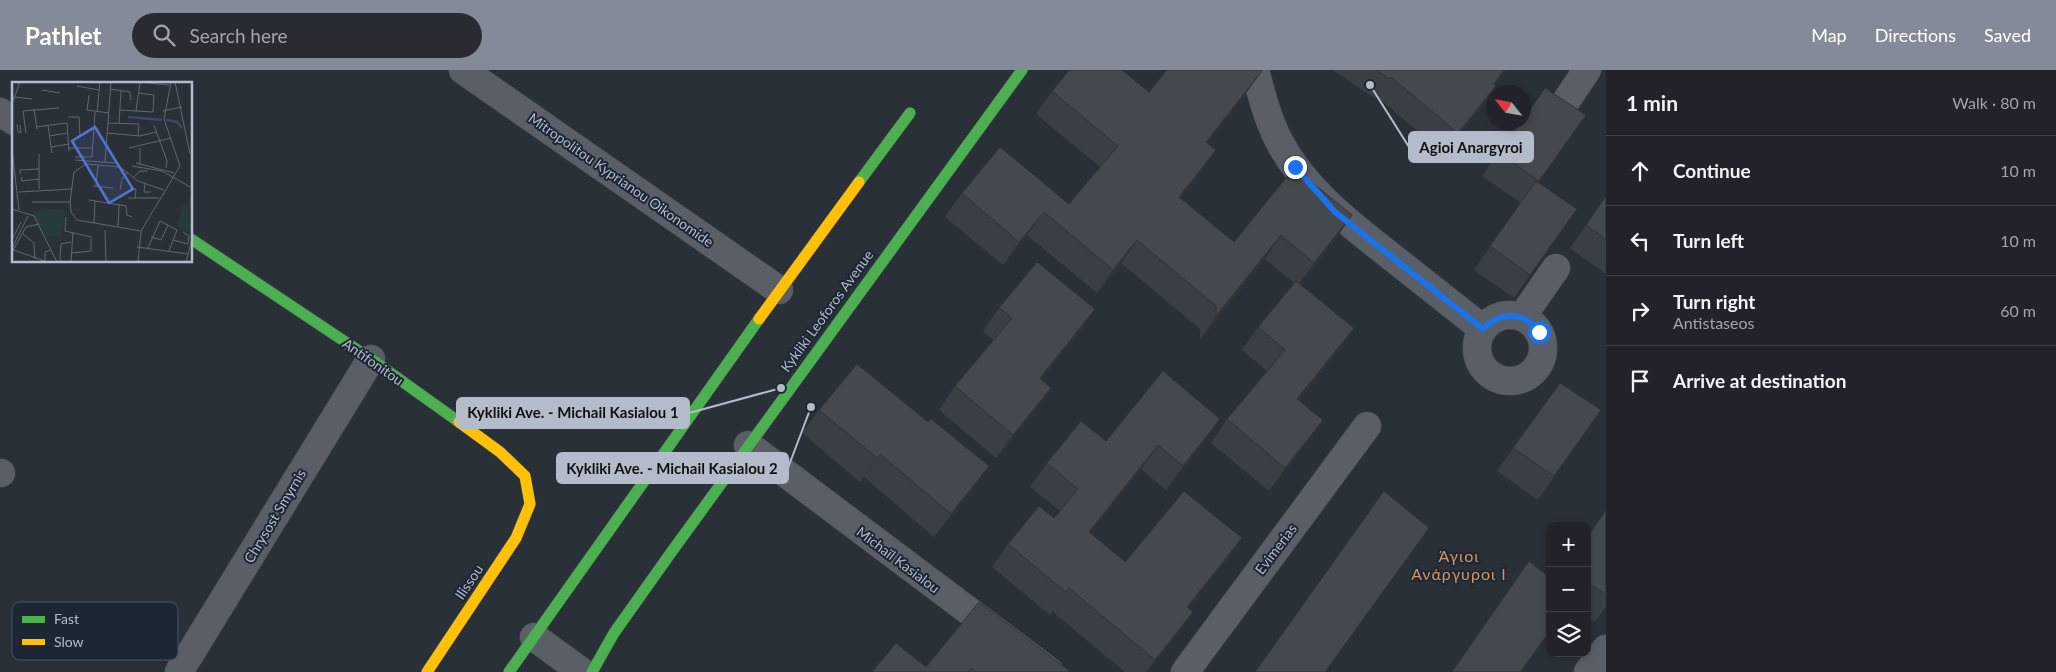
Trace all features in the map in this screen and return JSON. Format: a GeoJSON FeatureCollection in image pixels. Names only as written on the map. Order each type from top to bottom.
{"type":"FeatureCollection","features":[{"type":"Feature","properties":{"kind":"street","name":"Mitropolitou Kyprianou Oikonomide"},"geometry":{"type":"LineString","coordinates":[[464,70],[779,290]]}},
{"type":"Feature","properties":{"kind":"street","name":"Kykliki Leoforos Avenue"},"geometry":{"type":"LineString","coordinates":[[592,672],[614,633],[1022,70]]}},
{"type":"Feature","properties":{"kind":"street"},"geometry":{"type":"LineString","coordinates":[[1255,70],[1263,102],[1278,139],[1295,167],[1313,189],[1368,239],[1483,329]]}},
{"type":"Feature","properties":{"kind":"street"},"geometry":{"type":"LineString","coordinates":[[1558,113],[1587,70]]}},
{"type":"Feature","properties":{"kind":"street"},"geometry":{"type":"LineString","coordinates":[[0,112],[12,120]]}},
{"type":"Feature","properties":{"kind":"street"},"geometry":{"type":"LineString","coordinates":[[509,672],[779,290],[910,113]]}},
{"type":"Feature","properties":{"kind":"street","name":"Antifonitou"},"geometry":{"type":"LineString","coordinates":[[192,240],[371,359],[500,452],[525,476],[530,504]]}},
{"type":"Feature","properties":{"kind":"street"},"geometry":{"type":"LineString","coordinates":[[1522,318],[1556,268]]}},
{"type":"Feature","properties":{"kind":"street"},"geometry":{"type":"LineString","coordinates":[[1511,315],[1522,318],[1532,323],[1539,332],[1542,355],[1537,366],[1529,374],[1518,380],[1507,381],[1496,378],[1486,371],[1480,362],[1477,350],[1478,339],[1483,329],[1501,316],[1511,315]]}},
{"type":"Feature","properties":{"kind":"street","name":"Chrysost Smyrnis"},"geometry":{"type":"LineString","coordinates":[[179,672],[371,359]]}},
{"type":"Feature","properties":{"kind":"street","name":"Evimerias"},"geometry":{"type":"LineString","coordinates":[[1185,672],[1367,426]]}},
{"type":"Feature","properties":{"kind":"street","name":"Michaïl Kasialou"},"geometry":{"type":"LineString","coordinates":[[748,446],[1050,672]]}},
{"type":"Feature","properties":{"kind":"street","name":"Ilissou"},"geometry":{"type":"LineString","coordinates":[[427,672],[516,538],[530,504]]}},
{"type":"Feature","properties":{"kind":"street"},"geometry":{"type":"LineString","coordinates":[[534,637],[582,672]]}},
{"type":"Feature","properties":{"kind":"street"},"geometry":{"type":"LineString","coordinates":[[1588,672],[1606,650]]}},
{"type":"Feature","properties":{"kind":"building"},"geometry":{"type":"Polygon","coordinates":[[[1069,70],[1122,70],[1149,92],[1167,70],[1262,71],[1206,142],[1216,150],[1179,197],[1234,242],[1294,168],[1352,215],[1314,263],[1281,235],[1216,316],[1216,306],[1137,240],[1113,270],[1044,212],[1019,242],[962,193],[1000,147],[1069,204],[1118,146],[1052,91],[1069,70]]]}},
{"type":"Feature","properties":{"kind":"building"},"geometry":{"type":"Polygon","coordinates":[[[1376,70],[1504,70],[1495,85],[1486,85],[1486,98],[1458,133],[1391,77],[1390,79],[1376,70]]]}},
{"type":"Feature","properties":{"kind":"building"},"geometry":{"type":"Polygon","coordinates":[[[1545,88],[1586,115],[1539,181],[1499,153],[1515,130],[1531,130],[1531,108],[1545,88]]]}},
{"type":"Feature","properties":{"kind":"building"},"geometry":{"type":"Polygon","coordinates":[[[1536,181],[1577,209],[1530,275],[1490,246],[1536,181]]]}},
{"type":"Feature","properties":{"kind":"building"},"geometry":{"type":"Polygon","coordinates":[[[1606,196],[1606,239],[1586,225],[1606,196]]]}},
{"type":"Feature","properties":{"kind":"building"},"geometry":{"type":"Polygon","coordinates":[[[1037,262],[1095,309],[1040,378],[1051,388],[1013,435],[955,386],[1012,318],[999,308],[1037,262]]]}},
{"type":"Feature","properties":{"kind":"building"},"geometry":{"type":"Polygon","coordinates":[[[1296,281],[1354,328],[1297,399],[1323,420],[1285,468],[1227,419],[1285,350],[1258,327],[1296,281]]]}},
{"type":"Feature","properties":{"kind":"building"},"geometry":{"type":"Polygon","coordinates":[[[857,364],[928,422],[931,419],[989,466],[951,514],[880,454],[877,458],[819,410],[857,364]]]}},
{"type":"Feature","properties":{"kind":"building"},"geometry":{"type":"Polygon","coordinates":[[[1163,371],[1220,419],[1183,466],[1158,445],[1089,532],[1125,562],[1184,491],[1242,538],[1187,607],[1193,612],[1155,660],[1069,588],[1066,592],[1008,544],[1039,506],[1054,518],[1078,489],[1047,463],[1081,421],[1106,441],[1163,371]]]}},
{"type":"Feature","properties":{"kind":"building"},"geometry":{"type":"Polygon","coordinates":[[[1560,383],[1601,410],[1554,476],[1513,448],[1560,383]]]}},
{"type":"Feature","properties":{"kind":"building"},"geometry":{"type":"Polygon","coordinates":[[[1384,491],[1429,528],[1325,672],[1255,672],[1384,491]]]}},
{"type":"Feature","properties":{"kind":"building"},"geometry":{"type":"Polygon","coordinates":[[[1606,510],[1606,595],[1591,585],[1591,531],[1606,510]]]}},
{"type":"Feature","properties":{"kind":"building"},"geometry":{"type":"Polygon","coordinates":[[[1529,561],[1546,575],[1546,636],[1520,672],[1452,672],[1529,561]]]}},
{"type":"Feature","properties":{"kind":"building"},"geometry":{"type":"Polygon","coordinates":[[[979,602],[1071,672],[976,672],[971,668],[968,672],[872,672],[896,643],[926,667],[979,602]]]}},
{"type":"Feature","properties":{"kind":"traffic: fast"},"geometry":{"type":"LineString","coordinates":[[592,672],[614,633],[670,554],[1022,70]]}},
{"type":"Feature","properties":{"kind":"traffic: fast"},"geometry":{"type":"LineString","coordinates":[[859,182],[910,113]]}},
{"type":"Feature","properties":{"kind":"traffic: fast"},"geometry":{"type":"LineString","coordinates":[[192,240],[371,359],[459,422]]}},
{"type":"Feature","properties":{"kind":"traffic: fast"},"geometry":{"type":"LineString","coordinates":[[509,672],[759,319]]}},
{"type":"Feature","properties":{"kind":"traffic: slow"},"geometry":{"type":"LineString","coordinates":[[759,319],[859,182]]}},
{"type":"Feature","properties":{"kind":"traffic: slow"},"geometry":{"type":"LineString","coordinates":[[427,672],[516,538],[530,504],[525,476],[500,452],[459,422]]}},
{"type":"Feature","properties":{"kind":"place","name":"Agioi Anargyroi"},"geometry":{"type":"Point","coordinates":[1370,85]}},
{"type":"Feature","properties":{"kind":"place","name":"Kykliki Ave. - Michail Kasialou 1"},"geometry":{"type":"Point","coordinates":[781,388]}},
{"type":"Feature","properties":{"kind":"place","name":"Kykliki Ave. - Michail Kasialou 2"},"geometry":{"type":"Point","coordinates":[811,407]}},
{"type":"Feature","properties":{"kind":"district","name":"Άγιοι Ανάργυροι Ι"},"geometry":{"type":"Point","coordinates":[1459,565]}},
{"type":"Feature","properties":{"kind":"route"},"geometry":{"type":"LineString","coordinates":[[1295,167],[1335,212],[1483,329],[1491,321],[1501,316],[1511,315],[1532,323],[1539,332]]}}]}
